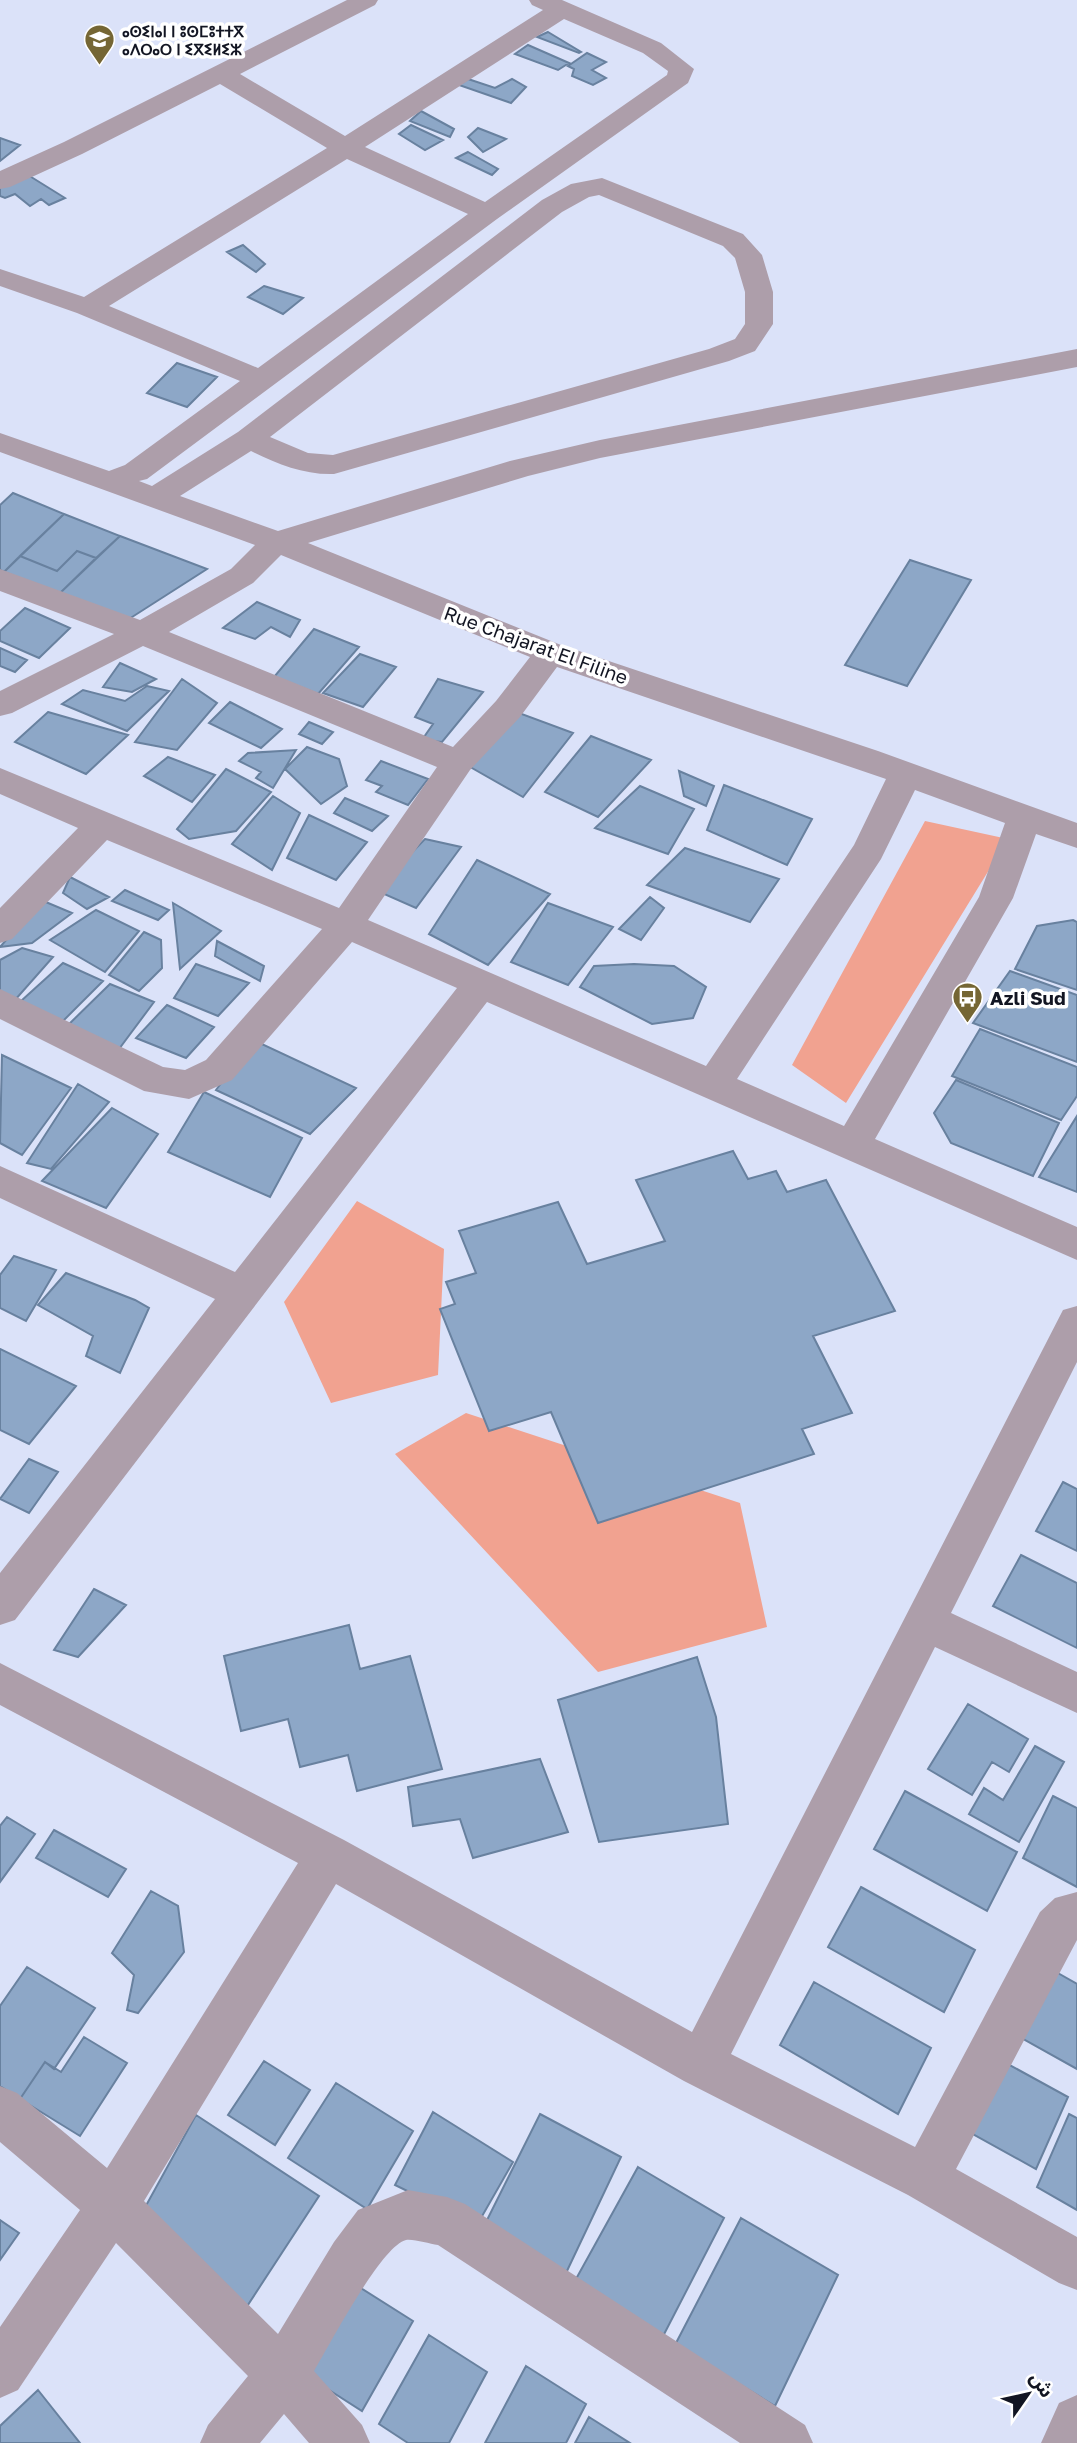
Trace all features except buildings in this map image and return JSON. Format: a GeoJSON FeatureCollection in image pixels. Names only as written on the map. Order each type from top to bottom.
{"type":"FeatureCollection","features":[{"type":"Feature","properties":{"kind":"street"},"geometry":{"type":"LineString","coordinates":[[0,181],[366,0]]}},
{"type":"Feature","properties":{"kind":"street"},"geometry":{"type":"LineString","coordinates":[[87,307],[247,211],[344,148],[551,5],[667,57],[681,69],[679,78],[487,213],[136,472],[107,482]]}},
{"type":"Feature","properties":{"kind":"street"},"geometry":{"type":"LineString","coordinates":[[220,73],[344,148],[487,213]]}},
{"type":"Feature","properties":{"kind":"street"},"geometry":{"type":"LineString","coordinates":[[154,499],[249,439],[552,206],[581,190],[602,186],[733,240],[748,255],[759,292],[759,324],[745,345],[719,355],[334,464],[319,466],[303,463],[249,439]]}},
{"type":"Feature","properties":{"kind":"street"},"geometry":{"type":"LineString","coordinates":[[0,277],[87,307],[262,380]]}},
{"type":"Feature","properties":{"kind":"street"},"geometry":{"type":"LineString","coordinates":[[0,705],[142,633],[242,576],[277,542],[521,468],[600,449],[1077,358]]}},
{"type":"Feature","properties":{"kind":"street","name":"Rue Chajarat El Filine"},"geometry":{"type":"LineString","coordinates":[[0,442],[277,542],[550,653],[1077,835]]}},
{"type":"Feature","properties":{"kind":"street"},"geometry":{"type":"LineString","coordinates":[[0,579],[142,633],[458,762]]}},
{"type":"Feature","properties":{"kind":"street"},"geometry":{"type":"LineString","coordinates":[[0,1003],[157,1081],[189,1084],[219,1070],[346,925],[458,762],[508,709],[550,653]]}},
{"type":"Feature","properties":{"kind":"street"},"geometry":{"type":"LineString","coordinates":[[714,1084],[869,850],[905,775]]}},
{"type":"Feature","properties":{"kind":"street"},"geometry":{"type":"LineString","coordinates":[[0,780],[100,826],[346,925],[478,986],[714,1084],[1077,1244]]}},
{"type":"Feature","properties":{"kind":"street"},"geometry":{"type":"LineString","coordinates":[[852,1145],[996,898],[1024,818]]}},
{"type":"Feature","properties":{"kind":"street"},"geometry":{"type":"LineString","coordinates":[[0,930],[100,826]]}},
{"type":"Feature","properties":{"kind":"street"},"geometry":{"type":"LineString","coordinates":[[0,1606],[478,986]]}},
{"type":"Feature","properties":{"kind":"street"},"geometry":{"type":"LineString","coordinates":[[0,1181],[241,1293]]}},
{"type":"Feature","properties":{"kind":"street"},"geometry":{"type":"LineString","coordinates":[[701,2064],[1077,1322]]}},
{"type":"Feature","properties":{"kind":"street"},"geometry":{"type":"LineString","coordinates":[[926,1622],[1077,1693]]}},
{"type":"Feature","properties":{"kind":"street"},"geometry":{"type":"LineString","coordinates":[[0,1683],[328,1855],[701,2064],[925,2179],[1077,2265]]}},
{"type":"Feature","properties":{"kind":"street"},"geometry":{"type":"LineString","coordinates":[[0,2372],[113,2205],[328,1855]]}},
{"type":"Feature","properties":{"kind":"street"},"geometry":{"type":"LineString","coordinates":[[925,2179],[1056,1928],[1071,1914],[1077,1914]]}},
{"type":"Feature","properties":{"kind":"street"},"geometry":{"type":"LineString","coordinates":[[0,2110],[113,2205],[283,2375],[344,2443]]}},
{"type":"Feature","properties":{"kind":"street"},"geometry":{"type":"LineString","coordinates":[[226,2443],[283,2375],[352,2260],[376,2228],[408,2215],[447,2222],[786,2443]]}},
{"type":"Feature","properties":{"kind":"street"},"geometry":{"type":"LineString","coordinates":[[1067,2443],[1077,2421]]}},
{"type":"Feature","properties":{"kind":"shaded area"},"geometry":{"type":"Polygon","coordinates":[[[925,821],[1008,839],[846,1103],[792,1065],[925,821]]]}},
{"type":"Feature","properties":{"kind":"shaded area"},"geometry":{"type":"Polygon","coordinates":[[[357,1201],[444,1249],[438,1375],[331,1403],[284,1302],[357,1201]]]}},
{"type":"Feature","properties":{"kind":"shaded area"},"geometry":{"type":"Polygon","coordinates":[[[466,1413],[740,1503],[767,1627],[598,1672],[395,1454],[466,1413]]]}},
{"type":"Feature","properties":{"kind":"place","name":"ⴰⵙⵉⵏⴰⵏ ⵏ ⵓⵙⵎⵓⵜⵜⴳ ⴰⴷⵔⴰⵔ ⵏ ⵉⴳⵉⵍⵉⵣ"},"geometry":{"type":"Point","coordinates":[99,67]}},
{"type":"Feature","properties":{"kind":"place","name":"Azli Sud"},"geometry":{"type":"Point","coordinates":[967,1025]}}]}
